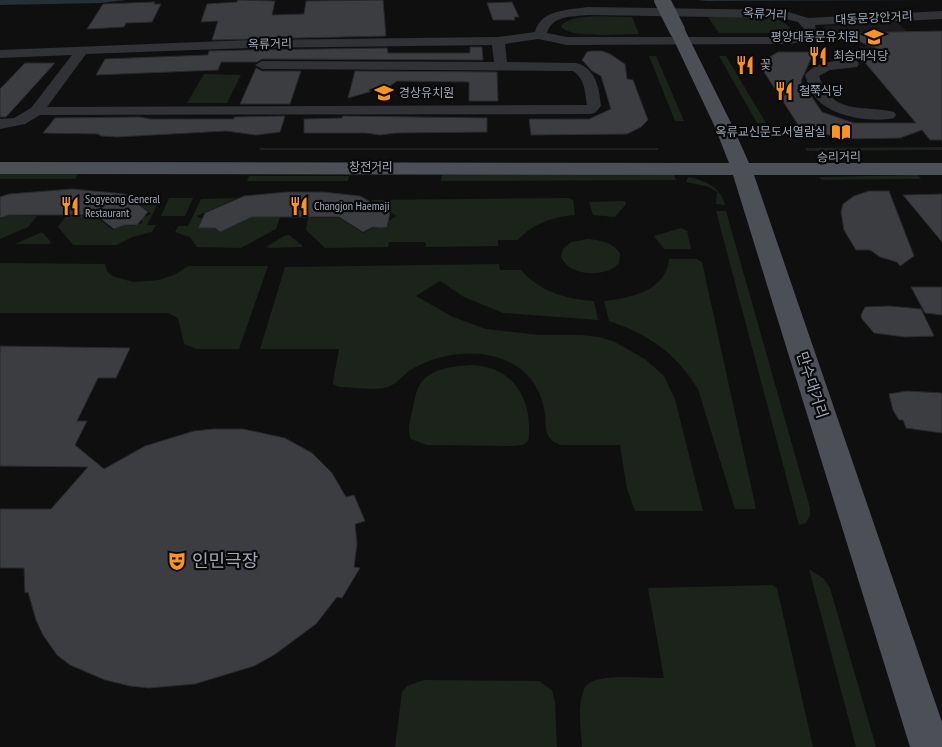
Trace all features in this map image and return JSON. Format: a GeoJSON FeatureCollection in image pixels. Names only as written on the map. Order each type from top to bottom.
{"type":"FeatureCollection","features":[{"type":"Feature","properties":{"kind":"main road","name":"만수대거리"},"geometry":{"type":"LineString","coordinates":[[662,0],[723,125],[739,163],[930,747]]}},
{"type":"Feature","properties":{"kind":"main road","name":"승리거리"},"geometry":{"type":"LineString","coordinates":[[739,163],[942,156]]}},
{"type":"Feature","properties":{"kind":"main road","name":"창전거리"},"geometry":{"type":"LineString","coordinates":[[0,157],[739,163]]}},
{"type":"Feature","properties":{"kind":"main road","name":"승리거리"},"geometry":{"type":"LineString","coordinates":[[739,163],[942,169]]}},
{"type":"Feature","properties":{"kind":"main road","name":"창전거리"},"geometry":{"type":"LineString","coordinates":[[0,168],[418,167],[739,163]]}},
{"type":"Feature","properties":{"kind":"street","name":"옥류거리"},"geometry":{"type":"LineString","coordinates":[[0,54],[249,44],[498,41],[540,35],[546,38],[567,41],[680,36],[796,40],[805,37],[810,30],[810,26],[802,19],[788,15],[762,12],[588,11],[559,15],[547,19],[541,27],[540,35]]}},
{"type":"Feature","properties":{"kind":"street","name":"대동문강안거리"},"geometry":{"type":"LineString","coordinates":[[806,22],[942,15]]}},
{"type":"Feature","properties":{"kind":"street"},"geometry":{"type":"LineString","coordinates":[[498,41],[501,66]]}},
{"type":"Feature","properties":{"kind":"street"},"geometry":{"type":"LineString","coordinates":[[0,124],[20,121],[30,117],[82,51]]}},
{"type":"Feature","properties":{"kind":"street"},"geometry":{"type":"LineString","coordinates":[[852,64],[816,71],[812,75],[817,87],[831,104],[850,113],[889,115]]}},
{"type":"Feature","properties":{"kind":"street"},"geometry":{"type":"LineString","coordinates":[[36,111],[580,111],[590,110],[594,106],[590,79],[583,70],[576,66],[262,65]]}},
{"type":"Feature","properties":{"kind":"shaded area"},"geometry":{"type":"Polygon","coordinates":[[[0,0],[126,0],[101,3],[0,5],[0,0]]]}},
{"type":"Feature","properties":{"kind":"shaded area"},"geometry":{"type":"Polygon","coordinates":[[[697,0],[933,0],[707,1],[697,0]]]}},
{"type":"Feature","properties":{"kind":"shaded area"},"geometry":{"type":"Polygon","coordinates":[[[583,17],[632,17],[639,34],[573,33],[561,26],[566,22],[583,17]]]}},
{"type":"Feature","properties":{"kind":"shaded area"},"geometry":{"type":"Polygon","coordinates":[[[708,17],[764,17],[775,19],[790,28],[789,31],[777,33],[719,33],[708,17]]]}},
{"type":"Feature","properties":{"kind":"shaded area","name":"평양대동문유치원"},"geometry":{"type":"Polygon","coordinates":[[[896,22],[922,44],[869,58],[859,46],[883,46],[879,41],[838,42],[823,26],[896,22]]]}},
{"type":"Feature","properties":{"kind":"shaded area"},"geometry":{"type":"Polygon","coordinates":[[[649,56],[656,56],[684,121],[675,121],[649,56]]]}},
{"type":"Feature","properties":{"kind":"shaded area"},"geometry":{"type":"Polygon","coordinates":[[[719,56],[726,56],[766,123],[757,123],[719,56]]]}},
{"type":"Feature","properties":{"kind":"shaded area"},"geometry":{"type":"Polygon","coordinates":[[[204,74],[241,75],[227,103],[187,103],[204,74]]]}},
{"type":"Feature","properties":{"kind":"shaded area"},"geometry":{"type":"Polygon","coordinates":[[[942,147],[942,150],[807,151],[805,148],[942,147]]]}},
{"type":"Feature","properties":{"kind":"shaded area"},"geometry":{"type":"Polygon","coordinates":[[[260,148],[658,148],[658,150],[259,150],[260,148]]]}},
{"type":"Feature","properties":{"kind":"shaded area"},"geometry":{"type":"Polygon","coordinates":[[[0,174],[78,174],[75,179],[0,179],[0,174]]]}},
{"type":"Feature","properties":{"kind":"shaded area"},"geometry":{"type":"Polygon","coordinates":[[[442,175],[674,175],[676,180],[441,181],[442,175]]]}},
{"type":"Feature","properties":{"kind":"shaded area"},"geometry":{"type":"Polygon","coordinates":[[[918,175],[921,179],[822,180],[819,177],[918,175]]]}},
{"type":"Feature","properties":{"kind":"shaded area"},"geometry":{"type":"Polygon","coordinates":[[[249,176],[349,176],[348,181],[247,181],[249,176]]]}},
{"type":"Feature","properties":{"kind":"shaded area"},"geometry":{"type":"Polygon","coordinates":[[[688,177],[711,185],[720,193],[725,205],[716,204],[717,192],[709,187],[686,182],[688,177]]]}},
{"type":"Feature","properties":{"kind":"shaded area"},"geometry":{"type":"Polygon","coordinates":[[[132,198],[161,198],[147,225],[156,225],[152,232],[132,237],[117,245],[73,245],[58,227],[66,216],[95,216],[113,230],[125,225],[133,226],[142,223],[142,218],[151,214],[132,198]]]}},
{"type":"Feature","properties":{"kind":"shaded area"},"geometry":{"type":"Polygon","coordinates":[[[169,198],[193,198],[185,216],[161,216],[169,198]]]}},
{"type":"Feature","properties":{"kind":"shaded area"},"geometry":{"type":"Polygon","coordinates":[[[237,198],[197,216],[203,220],[200,222],[200,227],[213,228],[220,232],[253,217],[280,217],[276,229],[241,248],[197,247],[190,237],[175,232],[178,226],[188,226],[201,199],[237,198]]]}},
{"type":"Feature","properties":{"kind":"shaded area"},"geometry":{"type":"Polygon","coordinates":[[[568,198],[573,200],[575,215],[559,217],[537,225],[518,240],[498,240],[498,246],[426,247],[425,242],[389,242],[388,247],[325,248],[306,230],[308,218],[339,218],[363,233],[373,228],[386,228],[389,225],[388,221],[397,216],[371,200],[568,198]]]}},
{"type":"Feature","properties":{"kind":"shaded area"},"geometry":{"type":"Polygon","coordinates":[[[625,201],[626,204],[615,217],[593,215],[589,202],[625,201]]]}},
{"type":"Feature","properties":{"kind":"shaded area"},"geometry":{"type":"Polygon","coordinates":[[[716,211],[726,211],[810,508],[810,515],[806,523],[799,525],[716,211]]]}},
{"type":"Feature","properties":{"kind":"shaded area"},"geometry":{"type":"Polygon","coordinates":[[[10,215],[37,216],[28,227],[0,239],[0,219],[10,215]]]}},
{"type":"Feature","properties":{"kind":"shaded area"},"geometry":{"type":"Polygon","coordinates":[[[681,228],[687,231],[691,249],[664,249],[654,236],[681,228]]]}},
{"type":"Feature","properties":{"kind":"shaded area"},"geometry":{"type":"Polygon","coordinates":[[[42,232],[51,242],[50,244],[15,244],[42,232]]]}},
{"type":"Feature","properties":{"kind":"shaded area"},"geometry":{"type":"Polygon","coordinates":[[[289,235],[302,247],[266,247],[284,236],[289,235]]]}},
{"type":"Feature","properties":{"kind":"shaded area"},"geometry":{"type":"Polygon","coordinates":[[[588,239],[602,241],[614,247],[620,254],[619,263],[613,268],[597,273],[580,272],[566,264],[561,257],[563,249],[571,242],[588,239]]]}},
{"type":"Feature","properties":{"kind":"shaded area"},"geometry":{"type":"Polygon","coordinates":[[[669,259],[697,259],[702,262],[756,509],[735,509],[698,389],[689,376],[660,346],[636,332],[609,321],[604,301],[636,295],[654,286],[666,270],[669,259]]]}},
{"type":"Feature","properties":{"kind":"shaded area"},"geometry":{"type":"Polygon","coordinates":[[[0,263],[105,264],[107,271],[112,276],[133,282],[159,280],[174,275],[188,266],[268,266],[239,349],[197,349],[184,344],[178,318],[167,313],[0,313],[0,263]]]}},
{"type":"Feature","properties":{"kind":"shaded area"},"geometry":{"type":"Polygon","coordinates":[[[499,264],[500,270],[521,270],[536,284],[554,293],[594,301],[598,320],[503,313],[464,297],[440,281],[416,296],[453,317],[486,329],[539,335],[599,337],[613,341],[645,359],[664,376],[675,399],[703,511],[635,511],[627,489],[620,445],[561,445],[552,441],[546,429],[543,402],[535,385],[523,371],[498,357],[469,354],[439,358],[412,369],[391,386],[371,389],[339,387],[333,384],[339,349],[260,349],[285,267],[499,264]]]}},
{"type":"Feature","properties":{"kind":"shaded area"},"geometry":{"type":"Polygon","coordinates":[[[472,365],[483,366],[502,373],[516,385],[528,414],[528,441],[523,445],[513,446],[427,445],[411,439],[409,429],[410,418],[416,392],[423,380],[442,369],[472,365]]]}},
{"type":"Feature","properties":{"kind":"shaded area"},"geometry":{"type":"Polygon","coordinates":[[[809,569],[824,579],[830,588],[876,747],[856,747],[809,569]]]}},
{"type":"Feature","properties":{"kind":"shaded area"},"geometry":{"type":"Polygon","coordinates":[[[772,585],[777,588],[813,747],[582,747],[581,703],[584,689],[589,683],[620,677],[664,678],[648,588],[772,585]]]}},
{"type":"Feature","properties":{"kind":"shaded area"},"geometry":{"type":"Polygon","coordinates":[[[424,680],[539,681],[552,690],[555,702],[557,747],[395,747],[402,692],[407,686],[424,680]]]}},
{"type":"Feature","properties":{"kind":"building"},"geometry":{"type":"Polygon","coordinates":[[[238,0],[275,1],[272,15],[304,14],[306,1],[383,0],[386,36],[212,40],[218,21],[201,22],[207,4],[237,2],[238,0]]]}},
{"type":"Feature","properties":{"kind":"building"},"geometry":{"type":"Polygon","coordinates":[[[155,2],[154,4],[161,4],[152,22],[126,23],[124,27],[87,29],[103,4],[155,2]]]}},
{"type":"Feature","properties":{"kind":"building"},"geometry":{"type":"Polygon","coordinates":[[[512,2],[519,17],[514,17],[515,20],[493,20],[487,3],[512,2]]]}},
{"type":"Feature","properties":{"kind":"building"},"geometry":{"type":"Polygon","coordinates":[[[942,31],[942,140],[930,140],[922,130],[900,138],[843,139],[797,126],[797,123],[764,72],[768,58],[778,52],[814,52],[801,81],[822,112],[854,123],[916,123],[856,52],[885,52],[838,33],[942,31]]]}},
{"type":"Feature","properties":{"kind":"building"},"geometry":{"type":"Polygon","coordinates":[[[470,47],[482,47],[483,60],[262,59],[257,62],[221,62],[218,70],[96,75],[105,59],[208,55],[209,51],[387,48],[388,53],[470,53],[470,47]]]}},
{"type":"Feature","properties":{"kind":"building"},"geometry":{"type":"Polygon","coordinates":[[[602,51],[610,54],[625,64],[627,79],[633,80],[648,120],[641,127],[627,134],[531,135],[529,119],[589,119],[611,109],[601,76],[592,71],[582,60],[587,52],[602,51]]]}},
{"type":"Feature","properties":{"kind":"building"},"geometry":{"type":"Polygon","coordinates":[[[25,63],[55,63],[6,117],[0,117],[0,89],[25,63]]]}},
{"type":"Feature","properties":{"kind":"building"},"geometry":{"type":"Polygon","coordinates":[[[256,68],[262,71],[301,71],[290,104],[240,104],[256,68]]]}},
{"type":"Feature","properties":{"kind":"building"},"geometry":{"type":"Polygon","coordinates":[[[355,71],[497,72],[498,101],[469,101],[469,82],[397,81],[390,86],[348,98],[355,71]]]}},
{"type":"Feature","properties":{"kind":"building"},"geometry":{"type":"Polygon","coordinates":[[[285,116],[280,132],[256,135],[226,131],[117,137],[101,136],[98,134],[43,133],[55,118],[234,119],[234,117],[285,116]]]}},
{"type":"Feature","properties":{"kind":"building"},"geometry":{"type":"Polygon","coordinates":[[[343,116],[487,118],[487,132],[396,133],[380,135],[366,133],[304,133],[304,119],[342,118],[343,116]]]}},
{"type":"Feature","properties":{"kind":"building","name":"Sogyeong General Restaurant"},"geometry":{"type":"Polygon","coordinates":[[[72,189],[125,194],[148,212],[137,225],[125,225],[114,229],[96,215],[9,215],[0,218],[0,197],[9,194],[72,189]]]}},
{"type":"Feature","properties":{"kind":"building"},"geometry":{"type":"Polygon","coordinates":[[[869,191],[889,191],[914,256],[900,266],[897,262],[880,257],[870,250],[856,250],[844,230],[841,212],[843,204],[854,196],[869,191]]]}},
{"type":"Feature","properties":{"kind":"building","name":"Changjon Haemaji"},"geometry":{"type":"Polygon","coordinates":[[[287,192],[323,192],[360,196],[390,213],[387,227],[373,227],[363,232],[339,217],[252,217],[220,232],[215,228],[198,228],[205,213],[244,196],[287,192]]]}},
{"type":"Feature","properties":{"kind":"building"},"geometry":{"type":"Polygon","coordinates":[[[942,194],[942,242],[903,195],[942,194]]]}},
{"type":"Feature","properties":{"kind":"building"},"geometry":{"type":"Polygon","coordinates":[[[911,287],[942,287],[942,315],[925,313],[911,287]]]}},
{"type":"Feature","properties":{"kind":"building"},"geometry":{"type":"Polygon","coordinates":[[[889,306],[921,309],[934,336],[905,337],[874,333],[862,319],[861,315],[865,307],[889,306]]]}},
{"type":"Feature","properties":{"kind":"building","name":"인민극장"},"geometry":{"type":"Polygon","coordinates":[[[0,346],[130,348],[116,378],[98,378],[77,421],[87,421],[75,445],[104,469],[145,446],[194,431],[214,429],[243,429],[285,438],[312,453],[332,473],[346,497],[354,495],[365,521],[355,524],[357,544],[354,567],[360,568],[342,598],[337,597],[316,624],[274,655],[254,666],[195,684],[149,688],[130,686],[105,680],[70,665],[57,655],[43,635],[36,620],[28,592],[25,593],[24,568],[0,568],[0,509],[51,509],[88,467],[0,466],[0,346]]]}},
{"type":"Feature","properties":{"kind":"building"},"geometry":{"type":"Polygon","coordinates":[[[907,391],[942,393],[942,433],[906,428],[903,420],[899,420],[893,410],[889,394],[907,391]]]}},
{"type":"Feature","properties":{"kind":"place","name":"평양대동문유치원"},"geometry":{"type":"Point","coordinates":[874,37]}},
{"type":"Feature","properties":{"kind":"place","name":"최승대식당"},"geometry":{"type":"Point","coordinates":[818,56]}},
{"type":"Feature","properties":{"kind":"place","name":"꽃"},"geometry":{"type":"Point","coordinates":[745,65]}},
{"type":"Feature","properties":{"kind":"place","name":"철쭉식당"},"geometry":{"type":"Point","coordinates":[784,91]}},
{"type":"Feature","properties":{"kind":"place","name":"경상유치원"},"geometry":{"type":"Point","coordinates":[384,93]}},
{"type":"Feature","properties":{"kind":"place","name":"옥류교신문도서열람실"},"geometry":{"type":"Point","coordinates":[841,132]}},
{"type":"Feature","properties":{"kind":"place","name":"Sogyeong General Restaurant"},"geometry":{"type":"Point","coordinates":[70,206]}},
{"type":"Feature","properties":{"kind":"place","name":"Changjon Haemaji"},"geometry":{"type":"Point","coordinates":[299,206]}},
{"type":"Feature","properties":{"kind":"place","name":"인민극장"},"geometry":{"type":"Point","coordinates":[177,561]}}]}
